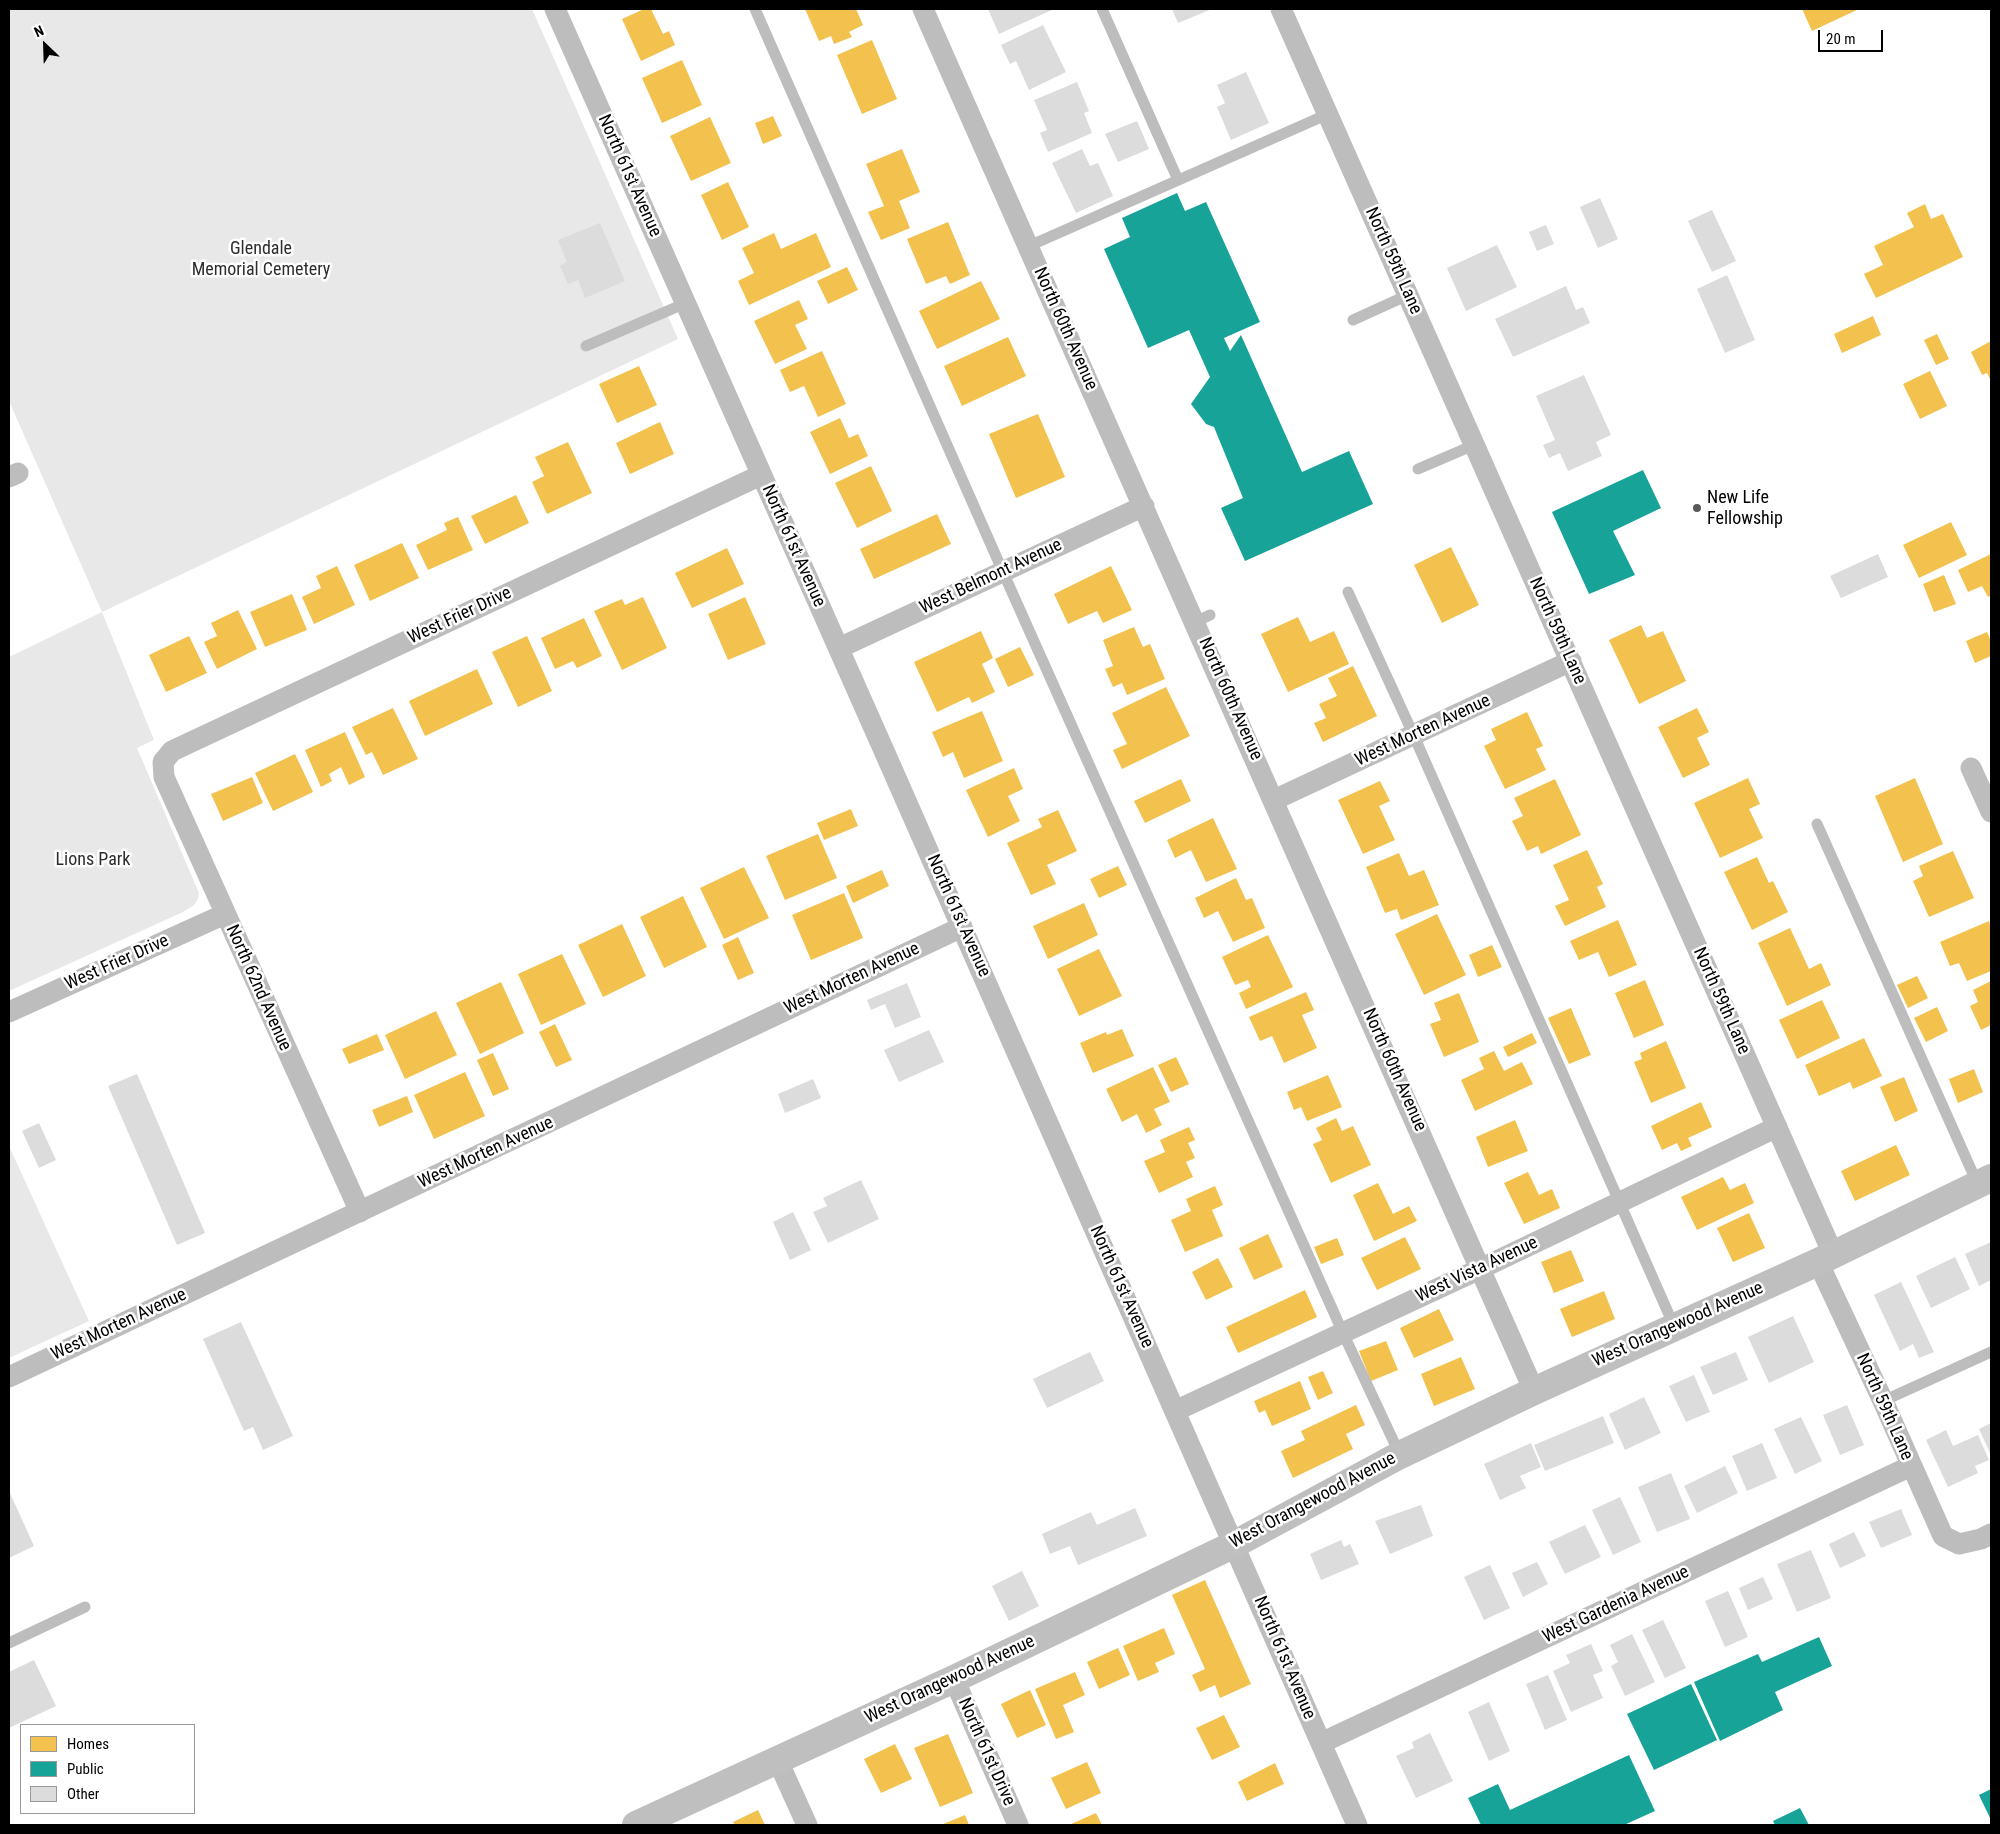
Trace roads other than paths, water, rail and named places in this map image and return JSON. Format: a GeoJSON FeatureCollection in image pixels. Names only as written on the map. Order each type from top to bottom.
{"type":"FeatureCollection","features":[{"type":"Feature","properties":{"kind":"street","name":"North 61st Avenue"},"geometry":{"type":"LineString","coordinates":[[554,9],[686,303],[760,475],[839,648],[1235,1544],[1357,1825]]}},
{"type":"Feature","properties":{"kind":"street","name":"North 60th Avenue"},"geometry":{"type":"LineString","coordinates":[[923,9],[1144,506],[1202,618],[1274,800],[1482,1268],[1534,1390]]}},
{"type":"Feature","properties":{"kind":"street","name":"North 59th Lane"},"geometry":{"type":"LineString","coordinates":[[1281,9],[1777,1127],[1826,1258],[1883,1401],[1943,1536],[1958,1544],[1980,1539],[1991,1534]]}},
{"type":"Feature","properties":{"kind":"street","name":"West Frier Drive"},"geometry":{"type":"LineString","coordinates":[[163,762],[172,750],[760,475]]}},
{"type":"Feature","properties":{"kind":"street","name":"West Belmont Avenue"},"geometry":{"type":"LineString","coordinates":[[839,648],[1144,506]]}},
{"type":"Feature","properties":{"kind":"street","name":"West Morten Avenue"},"geometry":{"type":"LineString","coordinates":[[1274,800],[1571,661]]}},
{"type":"Feature","properties":{"kind":"street","name":"North 62nd Avenue"},"geometry":{"type":"LineString","coordinates":[[163,762],[164,777],[360,1212]]}},
{"type":"Feature","properties":{"kind":"street"},"geometry":{"type":"LineString","coordinates":[[1971,768],[1991,812]]}},
{"type":"Feature","properties":{"kind":"street","name":"West Frier Drive"},"geometry":{"type":"LineString","coordinates":[[9,1012],[225,914]]}},
{"type":"Feature","properties":{"kind":"street","name":"West Morten Avenue"},"geometry":{"type":"LineString","coordinates":[[9,1377],[962,927]]}},
{"type":"Feature","properties":{"kind":"street","name":"West Vista Avenue"},"geometry":{"type":"LineString","coordinates":[[1175,1411],[1482,1268],[1777,1127]]}},
{"type":"Feature","properties":{"kind":"street","name":"West Orangewood Avenue"},"geometry":{"type":"LineString","coordinates":[[636,1825],[954,1679],[1235,1544],[1400,1456],[1534,1390],[1826,1258],[1984,1182]]}},
{"type":"Feature","properties":{"kind":"street","name":"West Gardenia Avenue"},"geometry":{"type":"LineString","coordinates":[[1321,1743],[1911,1466]]}},
{"type":"Feature","properties":{"kind":"street","name":"North 61st Drive"},"geometry":{"type":"LineString","coordinates":[[954,1679],[1018,1825]]}},
{"type":"Feature","properties":{"kind":"street"},"geometry":{"type":"LineString","coordinates":[[778,1761],[807,1825]]}},
{"type":"Feature","properties":{"kind":"lane"},"geometry":{"type":"LineString","coordinates":[[755,9],[1342,1333],[1400,1456]]}},
{"type":"Feature","properties":{"kind":"lane"},"geometry":{"type":"LineString","coordinates":[[1102,9],[1178,180]]}},
{"type":"Feature","properties":{"kind":"lane"},"geometry":{"type":"LineString","coordinates":[[1029,246],[1328,114]]}},
{"type":"Feature","properties":{"kind":"lane"},"geometry":{"type":"LineString","coordinates":[[1353,320],[1408,295]]}},
{"type":"Feature","properties":{"kind":"lane"},"geometry":{"type":"LineString","coordinates":[[586,346],[686,303]]}},
{"type":"Feature","properties":{"kind":"lane"},"geometry":{"type":"LineString","coordinates":[[1418,469],[1474,445]]}},
{"type":"Feature","properties":{"kind":"lane"},"geometry":{"type":"LineString","coordinates":[[1348,592],[1414,736],[1674,1326]]}},
{"type":"Feature","properties":{"kind":"lane"},"geometry":{"type":"LineString","coordinates":[[1817,824],[1984,1182]]}},
{"type":"Feature","properties":{"kind":"lane"},"geometry":{"type":"LineString","coordinates":[[1883,1401],[1991,1352]]}},
{"type":"Feature","properties":{"kind":"lane"},"geometry":{"type":"LineString","coordinates":[[9,1643],[85,1607]]}},
{"type":"Feature","properties":{"kind":"place","name":"New Life Fellowship"},"geometry":{"type":"Point","coordinates":[1697,508]}},
{"type":"Feature","properties":{"kind":"park label","name":"Glendale Memorial Cemetery"},"geometry":{"type":"Point","coordinates":[261,259]}},
{"type":"Feature","properties":{"kind":"park label","name":"Lions Park"},"geometry":{"type":"Point","coordinates":[93,860]}}]}
